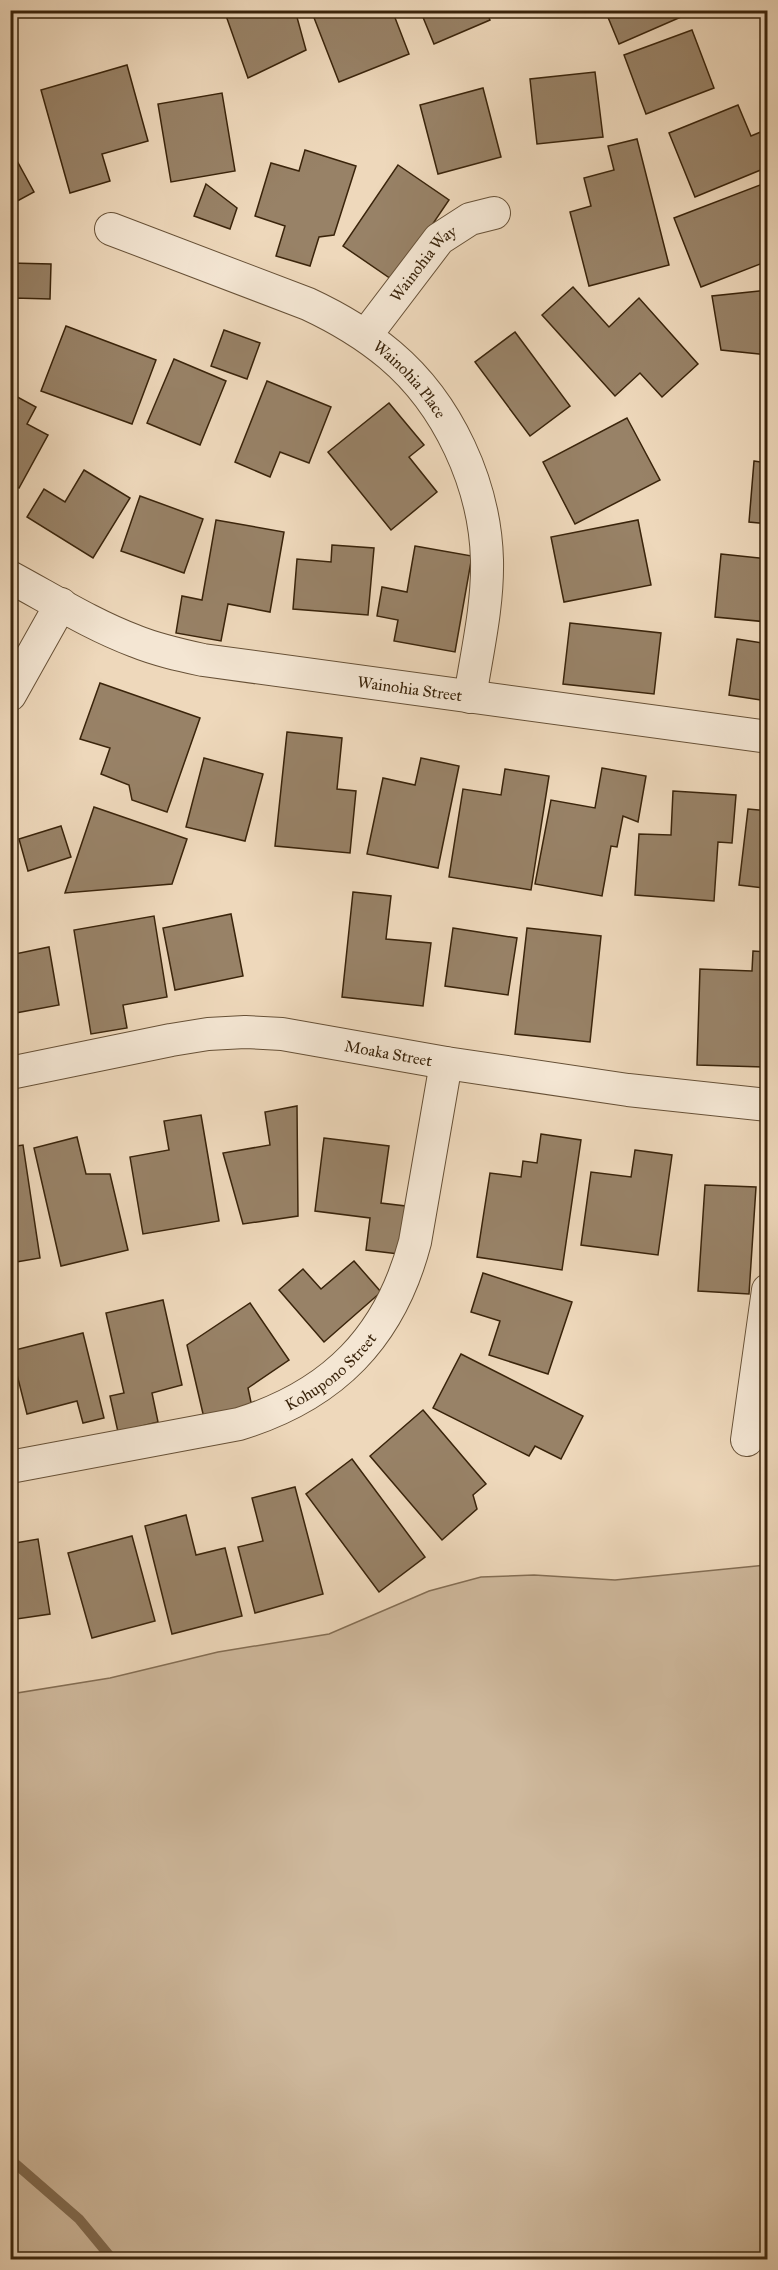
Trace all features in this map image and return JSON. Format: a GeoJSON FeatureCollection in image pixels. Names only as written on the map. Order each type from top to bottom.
{"type":"FeatureCollection","features":[{"type":"Feature","properties":{"kind":"street","name":"Wainohia Way"},"geometry":{"type":"LineString","coordinates":[[366,336],[439,239],[470,219],[494,213]]}},
{"type":"Feature","properties":{"kind":"street","name":"Wainohia Place"},"geometry":{"type":"LineString","coordinates":[[111,229],[308,304],[338,318],[392,356],[415,379],[435,405],[452,433],[477,494],[487,559],[486,592],[470,697]]}},
{"type":"Feature","properties":{"kind":"street","name":"Wainohia Street"},"geometry":{"type":"LineString","coordinates":[[10,577],[112,632],[168,653],[202,660],[768,737]]}},
{"type":"Feature","properties":{"kind":"street"},"geometry":{"type":"LineString","coordinates":[[10,695],[61,604]]}},
{"type":"Feature","properties":{"kind":"street","name":"Moaka Street"},"geometry":{"type":"LineString","coordinates":[[10,1073],[171,1040],[208,1034],[245,1032],[282,1034],[446,1063],[628,1090],[768,1105]]}},
{"type":"Feature","properties":{"kind":"street","name":"Kohupono Street"},"geometry":{"type":"LineString","coordinates":[[10,1467],[227,1426],[256,1418],[289,1405],[312,1392],[353,1359],[386,1316],[408,1267],[417,1231],[446,1063]]}},
{"type":"Feature","properties":{"kind":"street"},"geometry":{"type":"LineString","coordinates":[[747,1440],[768,1290]]}},
{"type":"Feature","properties":{"kind":"shaded area"},"geometry":{"type":"Polygon","coordinates":[[[767,1565],[767,2259],[11,2259],[11,1694],[110,1678],[218,1652],[329,1634],[429,1591],[481,1577],[534,1575],[615,1580],[767,1565]]]}},
{"type":"Feature","properties":{"kind":"building"},"geometry":{"type":"Polygon","coordinates":[[[224,10],[261,10],[263,14],[267,10],[295,10],[306,50],[248,78],[224,10]]]}},
{"type":"Feature","properties":{"kind":"building"},"geometry":{"type":"Polygon","coordinates":[[[311,10],[392,10],[409,54],[339,82],[311,10]]]}},
{"type":"Feature","properties":{"kind":"building"},"geometry":{"type":"Polygon","coordinates":[[[420,10],[486,10],[490,20],[434,44],[420,10]]]}},
{"type":"Feature","properties":{"kind":"building"},"geometry":{"type":"Polygon","coordinates":[[[605,10],[697,10],[619,44],[605,10]]]}},
{"type":"Feature","properties":{"kind":"building"},"geometry":{"type":"Polygon","coordinates":[[[692,30],[714,88],[646,114],[624,55],[692,30]]]}},
{"type":"Feature","properties":{"kind":"building"},"geometry":{"type":"Polygon","coordinates":[[[127,65],[148,141],[102,154],[110,181],[70,193],[41,90],[127,65]]]}},
{"type":"Feature","properties":{"kind":"building"},"geometry":{"type":"Polygon","coordinates":[[[595,72],[603,137],[537,144],[530,79],[595,72]]]}},
{"type":"Feature","properties":{"kind":"building"},"geometry":{"type":"Polygon","coordinates":[[[483,88],[501,157],[438,174],[420,105],[483,88]]]}},
{"type":"Feature","properties":{"kind":"building"},"geometry":{"type":"Polygon","coordinates":[[[222,93],[235,171],[171,182],[158,104],[222,93]]]}},
{"type":"Feature","properties":{"kind":"building"},"geometry":{"type":"Polygon","coordinates":[[[738,105],[751,136],[768,129],[768,167],[695,197],[669,133],[738,105]]]}},
{"type":"Feature","properties":{"kind":"building"},"geometry":{"type":"Polygon","coordinates":[[[637,139],[669,265],[589,286],[570,212],[591,206],[584,178],[614,170],[608,146],[637,139]]]}},
{"type":"Feature","properties":{"kind":"building"},"geometry":{"type":"Polygon","coordinates":[[[10,148],[34,192],[10,205],[10,148]]]}},
{"type":"Feature","properties":{"kind":"building"},"geometry":{"type":"Polygon","coordinates":[[[305,150],[356,166],[334,235],[319,237],[310,266],[276,256],[285,226],[255,216],[271,163],[299,171],[305,150]]]}},
{"type":"Feature","properties":{"kind":"building"},"geometry":{"type":"Polygon","coordinates":[[[398,165],[449,200],[394,281],[343,246],[398,165]]]}},
{"type":"Feature","properties":{"kind":"building"},"geometry":{"type":"Polygon","coordinates":[[[768,182],[768,261],[701,287],[674,218],[768,182]]]}},
{"type":"Feature","properties":{"kind":"building"},"geometry":{"type":"Polygon","coordinates":[[[206,184],[237,208],[230,229],[194,216],[206,184]]]}},
{"type":"Feature","properties":{"kind":"building"},"geometry":{"type":"Polygon","coordinates":[[[10,263],[51,264],[50,299],[14,298],[12,332],[10,331],[10,263]]]}},
{"type":"Feature","properties":{"kind":"building"},"geometry":{"type":"Polygon","coordinates":[[[573,287],[609,327],[639,298],[698,364],[662,397],[640,373],[615,396],[542,315],[573,287]]]}},
{"type":"Feature","properties":{"kind":"building"},"geometry":{"type":"Polygon","coordinates":[[[768,290],[768,355],[721,350],[712,296],[768,290]]]}},
{"type":"Feature","properties":{"kind":"building"},"geometry":{"type":"Polygon","coordinates":[[[66,326],[156,360],[132,424],[41,391],[66,326]]]}},
{"type":"Feature","properties":{"kind":"building"},"geometry":{"type":"Polygon","coordinates":[[[224,330],[260,343],[247,379],[211,366],[224,330]]]}},
{"type":"Feature","properties":{"kind":"building"},"geometry":{"type":"Polygon","coordinates":[[[515,332],[570,406],[530,436],[475,362],[515,332]]]}},
{"type":"Feature","properties":{"kind":"building"},"geometry":{"type":"Polygon","coordinates":[[[174,359],[226,381],[200,445],[147,423],[174,359]]]}},
{"type":"Feature","properties":{"kind":"building"},"geometry":{"type":"Polygon","coordinates":[[[267,381],[331,407],[309,463],[280,452],[270,477],[235,462],[267,381]]]}},
{"type":"Feature","properties":{"kind":"building"},"geometry":{"type":"Polygon","coordinates":[[[10,393],[36,407],[27,424],[48,435],[19,488],[10,484],[10,393]]]}},
{"type":"Feature","properties":{"kind":"building"},"geometry":{"type":"Polygon","coordinates":[[[389,403],[424,445],[409,457],[437,492],[391,530],[328,452],[389,403]]]}},
{"type":"Feature","properties":{"kind":"building"},"geometry":{"type":"Polygon","coordinates":[[[627,418],[660,480],[575,524],[543,462],[627,418]]]}},
{"type":"Feature","properties":{"kind":"building"},"geometry":{"type":"Polygon","coordinates":[[[754,461],[768,463],[768,524],[749,522],[754,461]]]}},
{"type":"Feature","properties":{"kind":"building"},"geometry":{"type":"Polygon","coordinates":[[[84,470],[130,498],[93,558],[27,517],[44,489],[65,502],[84,470]]]}},
{"type":"Feature","properties":{"kind":"building"},"geometry":{"type":"Polygon","coordinates":[[[140,496],[203,519],[184,573],[121,551],[140,496]]]}},
{"type":"Feature","properties":{"kind":"building"},"geometry":{"type":"Polygon","coordinates":[[[216,520],[284,532],[270,612],[228,604],[221,641],[176,633],[182,596],[202,600],[216,520]]]}},
{"type":"Feature","properties":{"kind":"building"},"geometry":{"type":"Polygon","coordinates":[[[638,520],[651,585],[564,602],[551,537],[638,520]]]}},
{"type":"Feature","properties":{"kind":"building"},"geometry":{"type":"Polygon","coordinates":[[[332,545],[374,548],[368,615],[293,609],[297,559],[331,562],[332,545]]]}},
{"type":"Feature","properties":{"kind":"building"},"geometry":{"type":"Polygon","coordinates":[[[415,546],[472,556],[455,652],[394,641],[398,620],[377,616],[382,587],[407,592],[415,546]]]}},
{"type":"Feature","properties":{"kind":"building"},"geometry":{"type":"Polygon","coordinates":[[[721,554],[768,559],[768,622],[715,617],[721,554]]]}},
{"type":"Feature","properties":{"kind":"building"},"geometry":{"type":"Polygon","coordinates":[[[570,623],[661,633],[654,694],[563,684],[570,623]]]}},
{"type":"Feature","properties":{"kind":"building"},"geometry":{"type":"Polygon","coordinates":[[[737,639],[768,644],[768,701],[729,695],[737,639]]]}},
{"type":"Feature","properties":{"kind":"building"},"geometry":{"type":"Polygon","coordinates":[[[100,683],[200,718],[167,812],[132,800],[129,785],[101,774],[110,748],[80,739],[100,683]]]}},
{"type":"Feature","properties":{"kind":"building"},"geometry":{"type":"Polygon","coordinates":[[[287,732],[342,738],[337,789],[356,791],[350,853],[275,846],[287,732]]]}},
{"type":"Feature","properties":{"kind":"building"},"geometry":{"type":"Polygon","coordinates":[[[204,758],[263,774],[245,841],[186,827],[204,758]]]}},
{"type":"Feature","properties":{"kind":"building"},"geometry":{"type":"Polygon","coordinates":[[[421,758],[459,766],[438,868],[367,854],[383,778],[415,785],[421,758]]]}},
{"type":"Feature","properties":{"kind":"building"},"geometry":{"type":"Polygon","coordinates":[[[602,768],[646,776],[638,822],[623,816],[617,847],[611,846],[602,896],[535,884],[551,800],[595,808],[602,768]]]}},
{"type":"Feature","properties":{"kind":"building"},"geometry":{"type":"Polygon","coordinates":[[[505,769],[549,776],[531,890],[449,877],[463,789],[501,795],[505,769]]]}},
{"type":"Feature","properties":{"kind":"building"},"geometry":{"type":"Polygon","coordinates":[[[673,791],[736,795],[732,843],[718,842],[714,901],[635,895],[639,834],[671,835],[673,791]]]}},
{"type":"Feature","properties":{"kind":"building"},"geometry":{"type":"Polygon","coordinates":[[[94,807],[187,839],[172,884],[65,893],[94,807]]]}},
{"type":"Feature","properties":{"kind":"building"},"geometry":{"type":"Polygon","coordinates":[[[748,809],[768,811],[768,925],[761,924],[765,888],[739,885],[748,809]]]}},
{"type":"Feature","properties":{"kind":"building"},"geometry":{"type":"Polygon","coordinates":[[[61,826],[71,857],[28,871],[19,839],[61,826]]]}},
{"type":"Feature","properties":{"kind":"building"},"geometry":{"type":"Polygon","coordinates":[[[353,892],[391,896],[386,939],[431,943],[423,1006],[342,997],[353,892]]]}},
{"type":"Feature","properties":{"kind":"building"},"geometry":{"type":"Polygon","coordinates":[[[231,914],[243,976],[175,990],[163,928],[231,914]]]}},
{"type":"Feature","properties":{"kind":"building"},"geometry":{"type":"Polygon","coordinates":[[[154,916],[167,997],[123,1005],[127,1028],[91,1034],[74,930],[154,916]]]}},
{"type":"Feature","properties":{"kind":"building"},"geometry":{"type":"Polygon","coordinates":[[[453,928],[517,938],[508,995],[445,986],[453,928]]]}},
{"type":"Feature","properties":{"kind":"building"},"geometry":{"type":"Polygon","coordinates":[[[527,928],[601,936],[590,1042],[515,1034],[527,928]]]}},
{"type":"Feature","properties":{"kind":"building"},"geometry":{"type":"Polygon","coordinates":[[[49,947],[59,1005],[10,1014],[10,955],[49,947]]]}},
{"type":"Feature","properties":{"kind":"building"},"geometry":{"type":"Polygon","coordinates":[[[753,951],[768,952],[768,1067],[697,1065],[700,969],[752,971],[753,951]]]}},
{"type":"Feature","properties":{"kind":"building"},"geometry":{"type":"Polygon","coordinates":[[[297,1106],[298,1216],[243,1224],[223,1153],[270,1145],[265,1112],[297,1106]]]}},
{"type":"Feature","properties":{"kind":"building"},"geometry":{"type":"Polygon","coordinates":[[[201,1115],[219,1221],[143,1234],[130,1157],[169,1150],[164,1121],[201,1115]]]}},
{"type":"Feature","properties":{"kind":"building"},"geometry":{"type":"Polygon","coordinates":[[[541,1134],[581,1140],[562,1270],[477,1257],[490,1173],[521,1177],[523,1161],[537,1163],[541,1134]]]}},
{"type":"Feature","properties":{"kind":"building"},"geometry":{"type":"Polygon","coordinates":[[[77,1137],[86,1174],[110,1174],[128,1250],[61,1266],[34,1148],[77,1137]]]}},
{"type":"Feature","properties":{"kind":"building"},"geometry":{"type":"Polygon","coordinates":[[[324,1138],[389,1146],[381,1203],[414,1207],[407,1255],[366,1250],[370,1218],[315,1211],[324,1138]]]}},
{"type":"Feature","properties":{"kind":"building"},"geometry":{"type":"Polygon","coordinates":[[[23,1145],[40,1258],[10,1263],[10,1147],[23,1145]]]}},
{"type":"Feature","properties":{"kind":"building"},"geometry":{"type":"Polygon","coordinates":[[[635,1150],[672,1155],[658,1255],[581,1245],[591,1172],[631,1177],[635,1150]]]}},
{"type":"Feature","properties":{"kind":"building"},"geometry":{"type":"Polygon","coordinates":[[[705,1185],[756,1187],[749,1294],[698,1291],[705,1185]]]}},
{"type":"Feature","properties":{"kind":"building"},"geometry":{"type":"Polygon","coordinates":[[[354,1261],[381,1292],[324,1342],[279,1290],[303,1269],[321,1289],[354,1261]]]}},
{"type":"Feature","properties":{"kind":"building"},"geometry":{"type":"Polygon","coordinates":[[[483,1273],[572,1302],[548,1374],[489,1355],[500,1321],[471,1312],[483,1273]]]}},
{"type":"Feature","properties":{"kind":"building"},"geometry":{"type":"Polygon","coordinates":[[[163,1300],[182,1385],[152,1393],[158,1422],[118,1432],[110,1396],[124,1393],[106,1313],[163,1300]]]}},
{"type":"Feature","properties":{"kind":"building"},"geometry":{"type":"Polygon","coordinates":[[[250,1303],[289,1360],[248,1388],[252,1407],[204,1418],[187,1345],[250,1303]]]}},
{"type":"Feature","properties":{"kind":"building"},"geometry":{"type":"Polygon","coordinates":[[[83,1333],[104,1418],[83,1423],[77,1401],[27,1414],[11,1351],[83,1333]]]}},
{"type":"Feature","properties":{"kind":"building"},"geometry":{"type":"Polygon","coordinates":[[[461,1354],[583,1416],[561,1459],[535,1446],[529,1456],[433,1408],[461,1354]]]}},
{"type":"Feature","properties":{"kind":"building"},"geometry":{"type":"Polygon","coordinates":[[[423,1410],[486,1484],[473,1495],[477,1509],[442,1540],[370,1456],[423,1410]]]}},
{"type":"Feature","properties":{"kind":"building"},"geometry":{"type":"Polygon","coordinates":[[[352,1459],[425,1557],[379,1592],[306,1494],[352,1459]]]}},
{"type":"Feature","properties":{"kind":"building"},"geometry":{"type":"Polygon","coordinates":[[[295,1487],[323,1594],[255,1613],[238,1547],[263,1541],[252,1498],[295,1487]]]}},
{"type":"Feature","properties":{"kind":"building"},"geometry":{"type":"Polygon","coordinates":[[[186,1515],[196,1555],[225,1548],[242,1616],[172,1634],[145,1526],[186,1515]]]}},
{"type":"Feature","properties":{"kind":"building"},"geometry":{"type":"Polygon","coordinates":[[[132,1536],[155,1621],[92,1638],[68,1553],[132,1536]]]}},
{"type":"Feature","properties":{"kind":"building"},"geometry":{"type":"Polygon","coordinates":[[[38,1539],[50,1614],[10,1620],[10,1544],[38,1539]]]}},
{"type":"Feature","properties":{"kind":"waterway"},"geometry":{"type":"LineString","coordinates":[[10,2159],[79,2219],[113,2260]]}}]}
